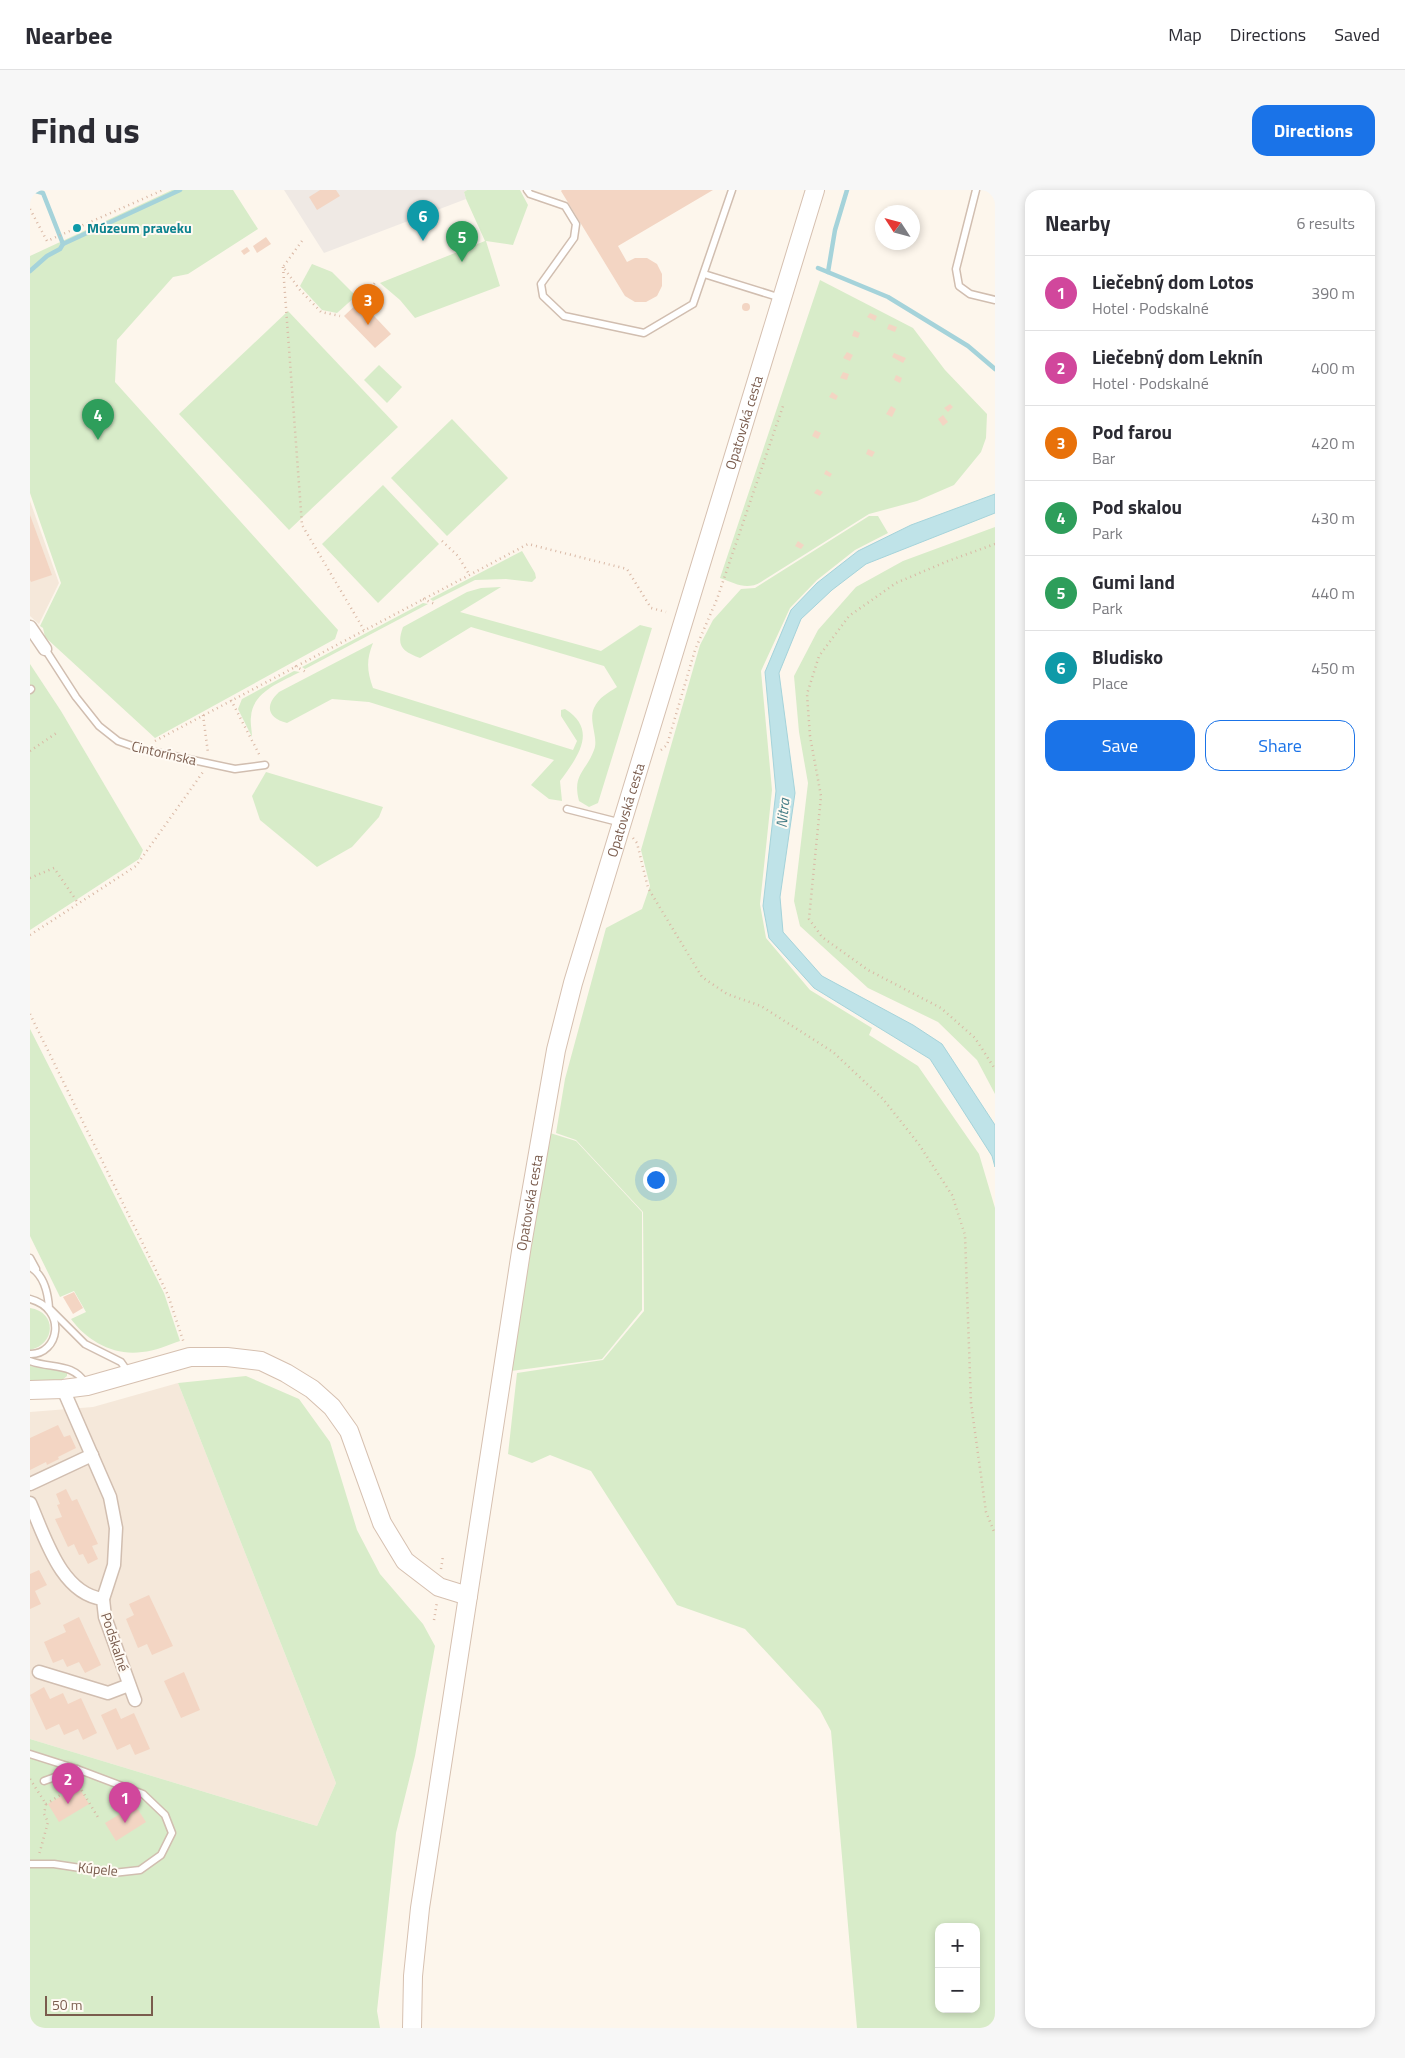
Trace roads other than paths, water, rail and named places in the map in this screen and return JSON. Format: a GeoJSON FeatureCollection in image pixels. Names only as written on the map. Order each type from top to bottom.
{"type":"FeatureCollection","features":[{"type":"Feature","properties":{"kind":"street","name":"Opatovská cesta"},"geometry":{"type":"LineString","coordinates":[[412,2028],[413,1976],[420,1908],[522,1245],[556,1050],[573,983],[815,190]]}},
{"type":"Feature","properties":{"kind":"street","name":"Cintorínska"},"geometry":{"type":"LineString","coordinates":[[30,627],[44,649]]}},
{"type":"Feature","properties":{"kind":"street"},"geometry":{"type":"LineString","coordinates":[[30,1390],[63,1390],[87,1386],[188,1357],[227,1357],[261,1362],[286,1373],[312,1389],[332,1407],[349,1431],[382,1523],[405,1561],[439,1587],[468,1596]]}},
{"type":"Feature","properties":{"kind":"street","name":"Podskalné"},"geometry":{"type":"LineString","coordinates":[[63,1390],[110,1497],[116,1528],[114,1565],[103,1599],[105,1617],[134,1700]]}},
{"type":"Feature","properties":{"kind":"street"},"geometry":{"type":"LineString","coordinates":[[30,1484],[92,1455]]}},
{"type":"Feature","properties":{"kind":"street","name":"Podskalné"},"geometry":{"type":"LineString","coordinates":[[30,1503],[66,1578],[92,1598],[103,1599]]}},
{"type":"Feature","properties":{"kind":"street","name":"Podskalné"},"geometry":{"type":"LineString","coordinates":[[39,1672],[108,1693],[129,1685]]}},
{"type":"Feature","properties":{"kind":"lane"},"geometry":{"type":"LineString","coordinates":[[527,190],[530,194],[565,206],[576,224],[574,238],[541,284],[544,296],[564,316],[644,332],[693,304],[732,190]]}},
{"type":"Feature","properties":{"kind":"lane"},"geometry":{"type":"LineString","coordinates":[[976,190],[956,269],[959,286],[970,294],[995,300]]}},
{"type":"Feature","properties":{"kind":"lane"},"geometry":{"type":"LineString","coordinates":[[704,274],[783,298]]}},
{"type":"Feature","properties":{"kind":"lane","name":"Cintorínska"},"geometry":{"type":"LineString","coordinates":[[44,649],[76,697],[100,726],[118,741],[141,749],[234,769],[265,765]]}},
{"type":"Feature","properties":{"kind":"lane"},"geometry":{"type":"LineString","coordinates":[[567,809],[622,823]]}},
{"type":"Feature","properties":{"kind":"lane"},"geometry":{"type":"LineString","coordinates":[[30,1258],[33,1268],[48,1294],[49,1308],[55,1321],[55,1336],[47,1348],[34,1355],[30,1354]]}},
{"type":"Feature","properties":{"kind":"lane"},"geometry":{"type":"LineString","coordinates":[[30,1299],[40,1302],[49,1308],[85,1344],[121,1362],[130,1375]]}},
{"type":"Feature","properties":{"kind":"lane"},"geometry":{"type":"LineString","coordinates":[[30,1361],[68,1368],[80,1375],[87,1386]]}},
{"type":"Feature","properties":{"kind":"lane","name":"Kúpele"},"geometry":{"type":"LineString","coordinates":[[30,1754],[77,1769],[143,1794],[165,1815],[172,1833],[161,1854],[140,1870],[113,1873],[54,1864],[34,1864]]}},
{"type":"Feature","properties":{"kind":"lane"},"geometry":{"type":"LineString","coordinates":[[44,1781],[77,1769]]}},
{"type":"Feature","properties":{"kind":"water","name":"Nitra"},"geometry":{"type":"Polygon","coordinates":[[[995,494],[995,513],[866,564],[832,590],[801,619],[779,673],[795,793],[780,897],[783,932],[822,976],[913,1025],[942,1044],[995,1125],[995,1167],[992,1156],[930,1059],[814,988],[769,938],[763,906],[776,791],[765,672],[791,610],[817,583],[858,551],[911,525],[995,494]]]}},
{"type":"Feature","properties":{"kind":"waterway"},"geometry":{"type":"LineString","coordinates":[[32,190],[43,193],[63,244]]}},
{"type":"Feature","properties":{"kind":"waterway"},"geometry":{"type":"LineString","coordinates":[[30,271],[47,256],[60,249],[63,244],[180,190]]}},
{"type":"Feature","properties":{"kind":"waterway"},"geometry":{"type":"LineString","coordinates":[[828,272],[835,230],[847,190]]}},
{"type":"Feature","properties":{"kind":"waterway"},"geometry":{"type":"LineString","coordinates":[[818,268],[888,297],[968,346],[995,369]]}},
{"type":"Feature","properties":{"kind":"place","name":"Múzeum praveku"},"geometry":{"type":"Point","coordinates":[77,228]}},
{"type":"Feature","properties":{"kind":"place","name":"Bludisko"},"geometry":{"type":"Point","coordinates":[423,241]}},
{"type":"Feature","properties":{"kind":"place","name":"Gumi land"},"geometry":{"type":"Point","coordinates":[462,262]}},
{"type":"Feature","properties":{"kind":"place","name":"Pod farou"},"geometry":{"type":"Point","coordinates":[368,325]}},
{"type":"Feature","properties":{"kind":"place","name":"Pod skalou"},"geometry":{"type":"Point","coordinates":[98,440]}},
{"type":"Feature","properties":{"kind":"place","name":"Liečebný dom Leknín"},"geometry":{"type":"Point","coordinates":[68,1804]}},
{"type":"Feature","properties":{"kind":"place","name":"Liečebný dom Lotos"},"geometry":{"type":"Point","coordinates":[125,1823]}}]}
